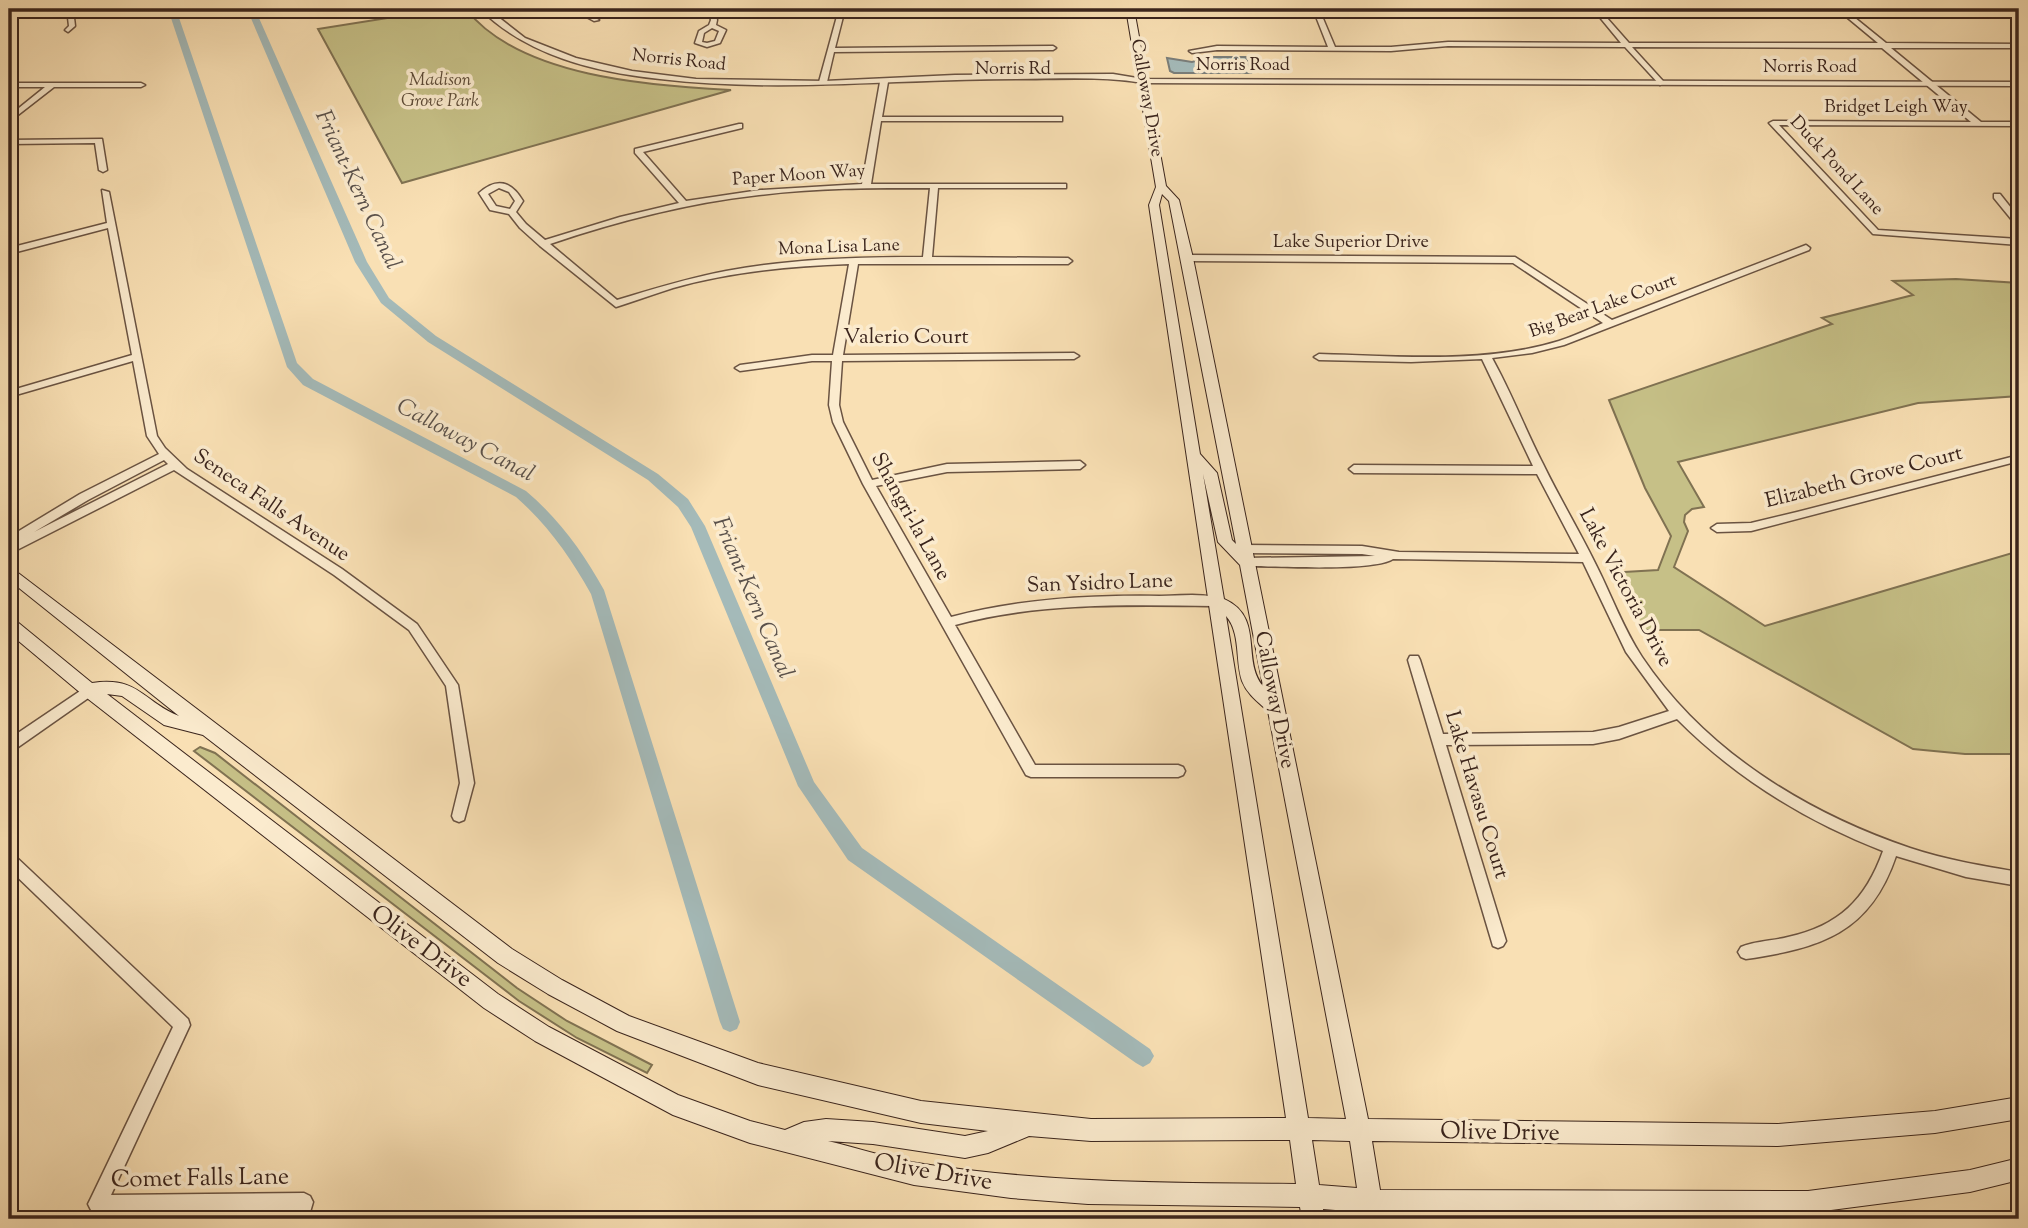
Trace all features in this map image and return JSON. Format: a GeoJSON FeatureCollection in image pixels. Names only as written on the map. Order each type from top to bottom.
{"type":"FeatureCollection","features":[{"type":"Feature","properties":{"kind":"main road","name":"Calloway Drive"},"geometry":{"type":"LineString","coordinates":[[1130,9],[1161,187],[1174,200],[1187,258],[1359,1130],[1372,1210]]}},
{"type":"Feature","properties":{"kind":"main road","name":"Calloway Drive"},"geometry":{"type":"LineString","coordinates":[[1161,187],[1154,205],[1311,1208]]}},
{"type":"Feature","properties":{"kind":"main road"},"geometry":{"type":"LineString","coordinates":[[1154,205],[1167,214],[1174,249],[1187,258]]}},
{"type":"Feature","properties":{"kind":"main road"},"geometry":{"type":"LineString","coordinates":[[1193,454],[1210,473],[1225,542],[1245,555]]}},
{"type":"Feature","properties":{"kind":"main road","name":"Olive Drive"},"geometry":{"type":"LineString","coordinates":[[9,572],[209,730],[505,956],[555,987],[624,1024],[758,1074],[921,1112],[1028,1125],[1091,1129],[1778,1135],[1898,1126],[2019,1108]]}},
{"type":"Feature","properties":{"kind":"main road"},"geometry":{"type":"LineString","coordinates":[[1214,601],[1233,609],[1238,619],[1252,684],[1275,706]]}},
{"type":"Feature","properties":{"kind":"main road","name":"Olive Drive"},"geometry":{"type":"LineString","coordinates":[[9,624],[89,690],[491,1001],[542,1034],[673,1104],[750,1132],[914,1174],[1010,1187],[1372,1210],[1808,1202],[1970,1181],[2019,1170]]}},
{"type":"Feature","properties":{"kind":"main road"},"geometry":{"type":"LineString","coordinates":[[89,690],[122,688],[169,720],[209,730]]}},
{"type":"Feature","properties":{"kind":"main road"},"geometry":{"type":"LineString","coordinates":[[785,1141],[799,1133],[838,1130],[967,1147],[1028,1125]]}},
{"type":"Feature","properties":{"kind":"street"},"geometry":{"type":"LineString","coordinates":[[68,30],[72,26],[70,9]]}},
{"type":"Feature","properties":{"kind":"street","name":"Norris Road"},"geometry":{"type":"LineString","coordinates":[[484,9],[504,27],[529,42],[562,55],[606,67],[709,81],[884,82]]}},
{"type":"Feature","properties":{"kind":"street"},"geometry":{"type":"LineString","coordinates":[[575,9],[596,20]]}},
{"type":"Feature","properties":{"kind":"street"},"geometry":{"type":"LineString","coordinates":[[711,9],[714,20],[712,26]]}},
{"type":"Feature","properties":{"kind":"street"},"geometry":{"type":"LineString","coordinates":[[823,82],[842,9]]}},
{"type":"Feature","properties":{"kind":"street"},"geometry":{"type":"LineString","coordinates":[[1316,9],[1332,48]]}},
{"type":"Feature","properties":{"kind":"street"},"geometry":{"type":"LineString","coordinates":[[1596,9],[1660,83]]}},
{"type":"Feature","properties":{"kind":"street"},"geometry":{"type":"LineString","coordinates":[[1840,9],[1979,124]]}},
{"type":"Feature","properties":{"kind":"street"},"geometry":{"type":"LineString","coordinates":[[1192,51],[1217,48],[1391,49],[1448,44],[2019,46]]}},
{"type":"Feature","properties":{"kind":"street"},"geometry":{"type":"LineString","coordinates":[[831,50],[1053,48]]}},
{"type":"Feature","properties":{"kind":"street","name":"Norris Road"},"geometry":{"type":"LineString","coordinates":[[1143,81],[2019,84]]}},
{"type":"Feature","properties":{"kind":"street","name":"Norris Rd"},"geometry":{"type":"LineString","coordinates":[[884,82],[960,86],[1121,85],[1143,81]]}},
{"type":"Feature","properties":{"kind":"street"},"geometry":{"type":"LineString","coordinates":[[866,187],[884,82]]}},
{"type":"Feature","properties":{"kind":"street"},"geometry":{"type":"LineString","coordinates":[[9,85],[141,85]]}},
{"type":"Feature","properties":{"kind":"street"},"geometry":{"type":"LineString","coordinates":[[9,120],[52,85]]}},
{"type":"Feature","properties":{"kind":"street"},"geometry":{"type":"LineString","coordinates":[[878,119],[1059,119]]}},
{"type":"Feature","properties":{"kind":"street","name":"Bridget Leigh Way"},"geometry":{"type":"LineString","coordinates":[[1773,123],[2019,124]]}},
{"type":"Feature","properties":{"kind":"street","name":"Duck Pond Lane"},"geometry":{"type":"LineString","coordinates":[[1773,123],[1876,232],[2019,242]]}},
{"type":"Feature","properties":{"kind":"street"},"geometry":{"type":"LineString","coordinates":[[684,204],[638,152],[698,134],[739,126]]}},
{"type":"Feature","properties":{"kind":"street"},"geometry":{"type":"LineString","coordinates":[[9,142],[99,141],[103,170]]}},
{"type":"Feature","properties":{"kind":"street","name":"Paper Moon Way"},"geometry":{"type":"LineString","coordinates":[[543,244],[611,222],[684,204],[798,189],[1063,186]]}},
{"type":"Feature","properties":{"kind":"street"},"geometry":{"type":"LineString","coordinates":[[927,261],[934,187]]}},
{"type":"Feature","properties":{"kind":"street","name":"Seneca Falls Avenue"},"geometry":{"type":"LineString","coordinates":[[105,192],[152,436],[175,465],[338,572],[413,627],[453,685],[467,783],[459,816]]}},
{"type":"Feature","properties":{"kind":"street"},"geometry":{"type":"LineString","coordinates":[[1997,196],[2019,223]]}},
{"type":"Feature","properties":{"kind":"street"},"geometry":{"type":"LineString","coordinates":[[512,212],[543,244],[616,304]]}},
{"type":"Feature","properties":{"kind":"street"},"geometry":{"type":"LineString","coordinates":[[9,251],[111,225]]}},
{"type":"Feature","properties":{"kind":"street","name":"Big Bear Lake Court"},"geometry":{"type":"LineString","coordinates":[[1319,357],[1486,357],[1539,349],[1611,324],[1805,248]]}},
{"type":"Feature","properties":{"kind":"street","name":"Lake Superior Drive"},"geometry":{"type":"LineString","coordinates":[[1187,258],[1515,260],[1611,324]]}},
{"type":"Feature","properties":{"kind":"street","name":"Shangri-la Lane"},"geometry":{"type":"LineString","coordinates":[[854,261],[834,387],[838,422],[869,484],[1031,771],[1178,771]]}},
{"type":"Feature","properties":{"kind":"street","name":"Mona Lisa Lane"},"geometry":{"type":"LineString","coordinates":[[616,304],[684,282],[737,271],[803,263],[1068,261]]}},
{"type":"Feature","properties":{"kind":"street","name":"Valerio Court"},"geometry":{"type":"LineString","coordinates":[[740,368],[784,360],[838,357],[1073,356]]}},
{"type":"Feature","properties":{"kind":"street"},"geometry":{"type":"LineString","coordinates":[[9,394],[136,357]]}},
{"type":"Feature","properties":{"kind":"street","name":"Lake Victoria Drive"},"geometry":{"type":"LineString","coordinates":[[1486,357],[1638,662],[1679,713],[1707,740],[1774,790],[1837,825],[1891,848],[1942,864],[2019,879]]}},
{"type":"Feature","properties":{"kind":"street"},"geometry":{"type":"LineString","coordinates":[[9,542],[84,497],[165,455]]}},
{"type":"Feature","properties":{"kind":"street","name":"Elizabeth Grove Court"},"geometry":{"type":"LineString","coordinates":[[1717,528],[1751,527],[2019,458]]}},
{"type":"Feature","properties":{"kind":"street"},"geometry":{"type":"LineString","coordinates":[[9,550],[175,465]]}},
{"type":"Feature","properties":{"kind":"street"},"geometry":{"type":"LineString","coordinates":[[869,484],[947,468],[1080,465]]}},
{"type":"Feature","properties":{"kind":"street"},"geometry":{"type":"LineString","coordinates":[[1354,469],[1540,470]]}},
{"type":"Feature","properties":{"kind":"street"},"geometry":{"type":"LineString","coordinates":[[1245,555],[1367,562],[1399,556],[1587,558]]}},
{"type":"Feature","properties":{"kind":"street","name":"San Ysidro Lane"},"geometry":{"type":"LineString","coordinates":[[947,623],[997,609],[1052,601],[1214,601]]}},
{"type":"Feature","properties":{"kind":"street","name":"Lake Havasu Court"},"geometry":{"type":"LineString","coordinates":[[1414,660],[1498,941]]}},
{"type":"Feature","properties":{"kind":"street"},"geometry":{"type":"LineString","coordinates":[[9,746],[89,690]]}},
{"type":"Feature","properties":{"kind":"street"},"geometry":{"type":"LineString","coordinates":[[1437,740],[1593,738],[1619,733],[1679,713]]}},
{"type":"Feature","properties":{"kind":"street"},"geometry":{"type":"LineString","coordinates":[[1746,952],[1785,947],[1815,939],[1840,926],[1859,911],[1875,891],[1886,869],[1891,848]]}},
{"type":"Feature","properties":{"kind":"street","name":"Comet Falls Lane"},"geometry":{"type":"LineString","coordinates":[[9,860],[183,1026],[97,1204],[301,1211]]}},
{"type":"Feature","properties":{"kind":"green space","name":"Madison Grove Park"},"geometry":{"type":"Polygon","coordinates":[[[444,9],[466,9],[489,32],[519,50],[588,74],[626,81],[731,90],[402,183],[318,29],[444,9]]]}},
{"type":"Feature","properties":{"kind":"green space"},"geometry":{"type":"Polygon","coordinates":[[[1956,279],[2019,283],[2019,396],[1918,403],[1678,462],[1704,507],[1692,509],[1685,515],[1684,522],[1688,531],[1674,567],[1765,626],[2019,551],[2019,754],[1965,754],[1913,749],[1699,630],[1642,630],[1618,581],[1618,576],[1624,572],[1658,570],[1671,536],[1645,488],[1609,400],[1832,324],[1822,318],[1913,295],[1893,281],[1956,279]]]}},
{"type":"Feature","properties":{"kind":"green space"},"geometry":{"type":"Polygon","coordinates":[[[200,747],[215,753],[517,988],[567,1021],[652,1065],[647,1073],[577,1038],[519,1001],[194,751],[200,747]]]}},
{"type":"Feature","properties":{"kind":"shaded area"},"geometry":{"type":"Polygon","coordinates":[[[1211,57],[1246,57],[1251,73],[1174,73],[1170,71],[1167,58],[1192,62],[1211,57]]]}},
{"type":"Feature","properties":{"kind":"waterway","name":"Calloway Canal"},"geometry":{"type":"LineString","coordinates":[[172,9],[291,364],[308,382],[521,494],[545,516],[565,540],[599,594],[730,1022]]}},
{"type":"Feature","properties":{"kind":"waterway","name":"Friant-Kern Canal"},"geometry":{"type":"LineString","coordinates":[[251,9],[361,262],[385,300],[432,339],[653,477],[683,503],[698,526],[807,786],[855,854],[1143,1056]]}}]}
